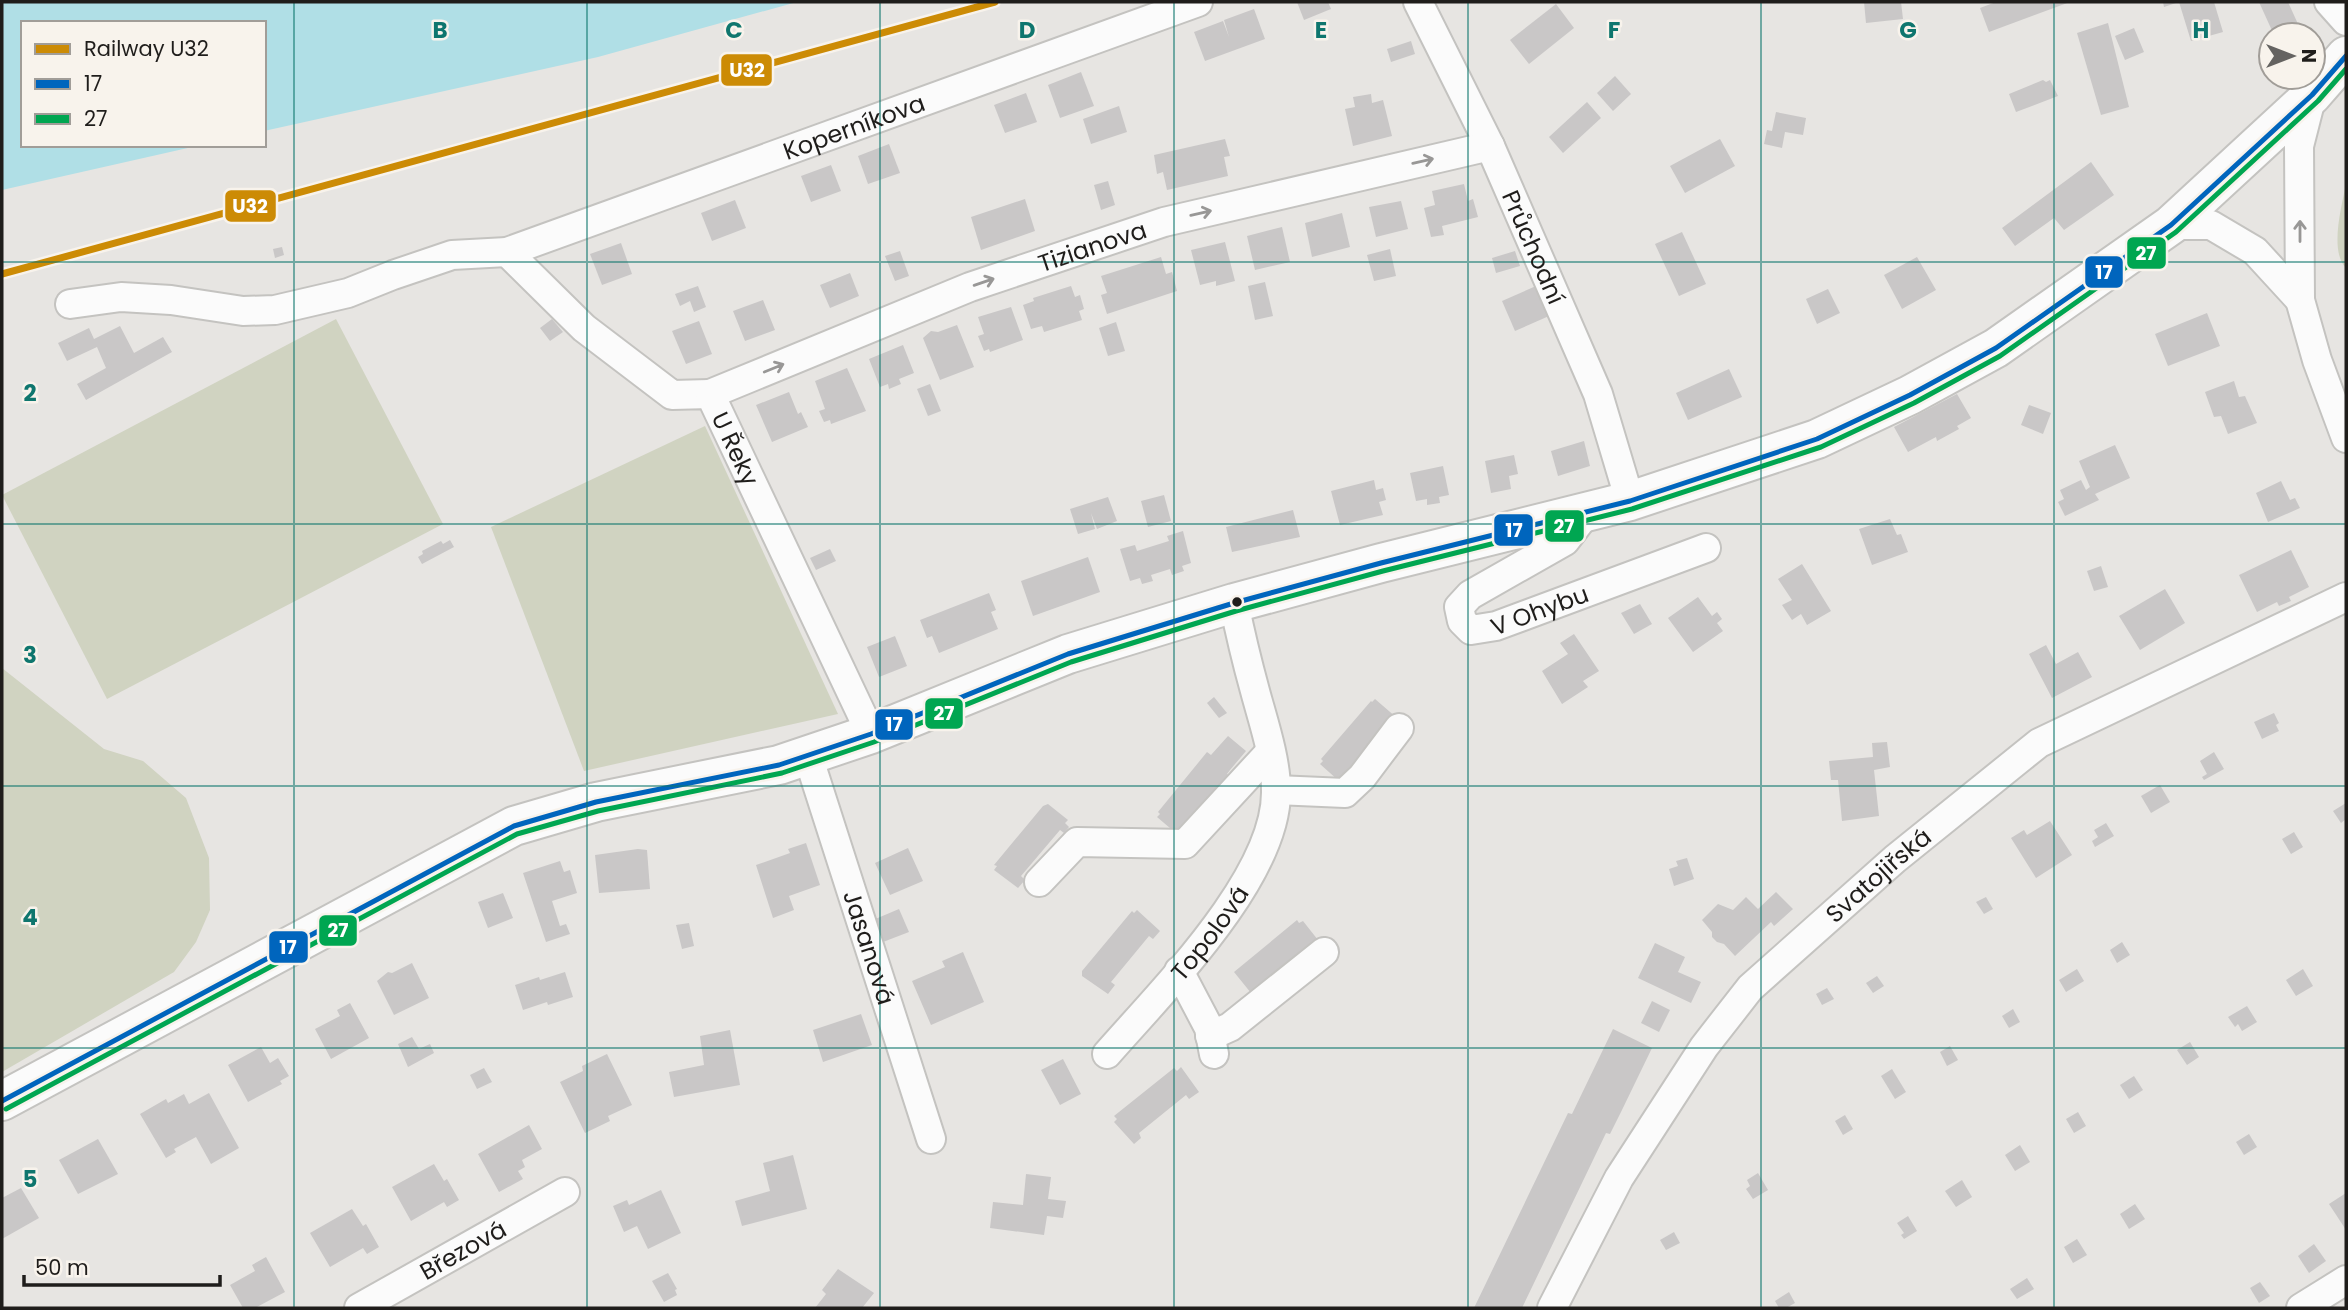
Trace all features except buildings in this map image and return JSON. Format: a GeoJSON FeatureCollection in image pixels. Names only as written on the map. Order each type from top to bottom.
{"type":"FeatureCollection","features":[{"type":"Feature","properties":{"kind":"main road"},"geometry":{"type":"LineString","coordinates":[[2,1101],[514,826],[596,802],[779,765],[871,734],[1068,653],[1381,562],[1630,501],[1817,439],[1910,395],[1996,348],[2171,225],[2312,95],[2346,56]]}},
{"type":"Feature","properties":{"kind":"street","name":"Koperníkova"},"geometry":{"type":"LineString","coordinates":[[70,304],[121,297],[171,300],[243,312],[275,310],[348,293],[452,255],[507,252],[1198,2]]}},
{"type":"Feature","properties":{"kind":"street","name":"Průchodní"},"geometry":{"type":"LineString","coordinates":[[1418,2],[1490,146],[1598,394],[1630,501]]}},
{"type":"Feature","properties":{"kind":"street"},"geometry":{"type":"LineString","coordinates":[[2329,2],[2346,21]]}},
{"type":"Feature","properties":{"kind":"street"},"geometry":{"type":"LineString","coordinates":[[2312,95],[2299,146],[2300,300],[2317,360],[2346,438]]}},
{"type":"Feature","properties":{"kind":"street","name":"Tizianova"},"geometry":{"type":"LineString","coordinates":[[710,394],[970,287],[1164,222],[1490,146]]}},
{"type":"Feature","properties":{"kind":"street"},"geometry":{"type":"LineString","coordinates":[[2171,225],[2211,225],[2255,251],[2300,300]]}},
{"type":"Feature","properties":{"kind":"street","name":"U Řeky"},"geometry":{"type":"LineString","coordinates":[[507,252],[584,328],[671,395],[710,394],[871,734]]}},
{"type":"Feature","properties":{"kind":"street","name":"V Ohybu"},"geometry":{"type":"LineString","coordinates":[[1588,511],[1565,541],[1470,595],[1459,607],[1462,621],[1471,630],[1496,626],[1706,548]]}},
{"type":"Feature","properties":{"kind":"street","name":"Svatojiřská"},"geometry":{"type":"LineString","coordinates":[[1552,1308],[1619,1178],[1704,1047],[1760,979],[1895,859],[2039,743],[2346,597]]}},
{"type":"Feature","properties":{"kind":"street","name":"Topolová"},"geometry":{"type":"LineString","coordinates":[[1107,1054],[1179,971],[1241,892],[1269,839],[1276,790],[1270,751],[1234,603]]}},
{"type":"Feature","properties":{"kind":"street"},"geometry":{"type":"LineString","coordinates":[[1276,790],[1345,793],[1362,777],[1399,728]]}},
{"type":"Feature","properties":{"kind":"street"},"geometry":{"type":"LineString","coordinates":[[1039,881],[1077,842],[1185,845],[1270,751]]}},
{"type":"Feature","properties":{"kind":"street","name":"Jasanová"},"geometry":{"type":"LineString","coordinates":[[808,756],[932,1139]]}},
{"type":"Feature","properties":{"kind":"street"},"geometry":{"type":"LineString","coordinates":[[1179,971],[1209,1028],[1212,1045],[1230,1027],[1324,952]]}},
{"type":"Feature","properties":{"kind":"street","name":"Březová"},"geometry":{"type":"LineString","coordinates":[[359,1308],[565,1192]]}},
{"type":"Feature","properties":{"kind":"street"},"geometry":{"type":"LineString","coordinates":[[2301,1308],[2346,1280]]}},
{"type":"Feature","properties":{"kind":"green space"},"geometry":{"type":"Polygon","coordinates":[[[2346,184],[2346,268],[2338,251],[2337,239],[2346,184]]]}},
{"type":"Feature","properties":{"kind":"green space"},"geometry":{"type":"Polygon","coordinates":[[[336,319],[443,524],[107,699],[2,495],[336,319]]]}},
{"type":"Feature","properties":{"kind":"green space"},"geometry":{"type":"Polygon","coordinates":[[[705,426],[838,714],[584,771],[491,527],[705,426]]]}},
{"type":"Feature","properties":{"kind":"green space"},"geometry":{"type":"Polygon","coordinates":[[[2,668],[104,749],[143,761],[186,798],[209,858],[210,910],[196,942],[174,972],[2,1072],[2,668]]]}},
{"type":"Feature","properties":{"kind":"water"},"geometry":{"type":"Polygon","coordinates":[[[2,2],[797,2],[598,57],[266,131],[266,21],[21,21],[21,147],[192,147],[2,190],[2,2]]]}},
{"type":"Feature","properties":{"kind":"rail line","name":"U32"},"geometry":{"type":"LineString","coordinates":[[2,274],[995,2]]}},
{"type":"Feature","properties":{"kind":"transit line","name":"17"},"geometry":{"type":"LineString","coordinates":[[2,1101],[514,826],[596,802],[779,765],[871,734],[1068,654],[1234,603],[1630,501],[1817,439],[1910,395],[1996,348],[2171,225],[2312,95],[2346,56]]}},
{"type":"Feature","properties":{"kind":"transit line","name":"27"},"geometry":{"type":"LineString","coordinates":[[6,1109],[517,834],[598,811],[782,773],[874,742],[1071,662],[1236,611],[1632,509],[1821,447],[1914,403],[2000,356],[2176,232],[2318,101],[2346,69]]}}]}
